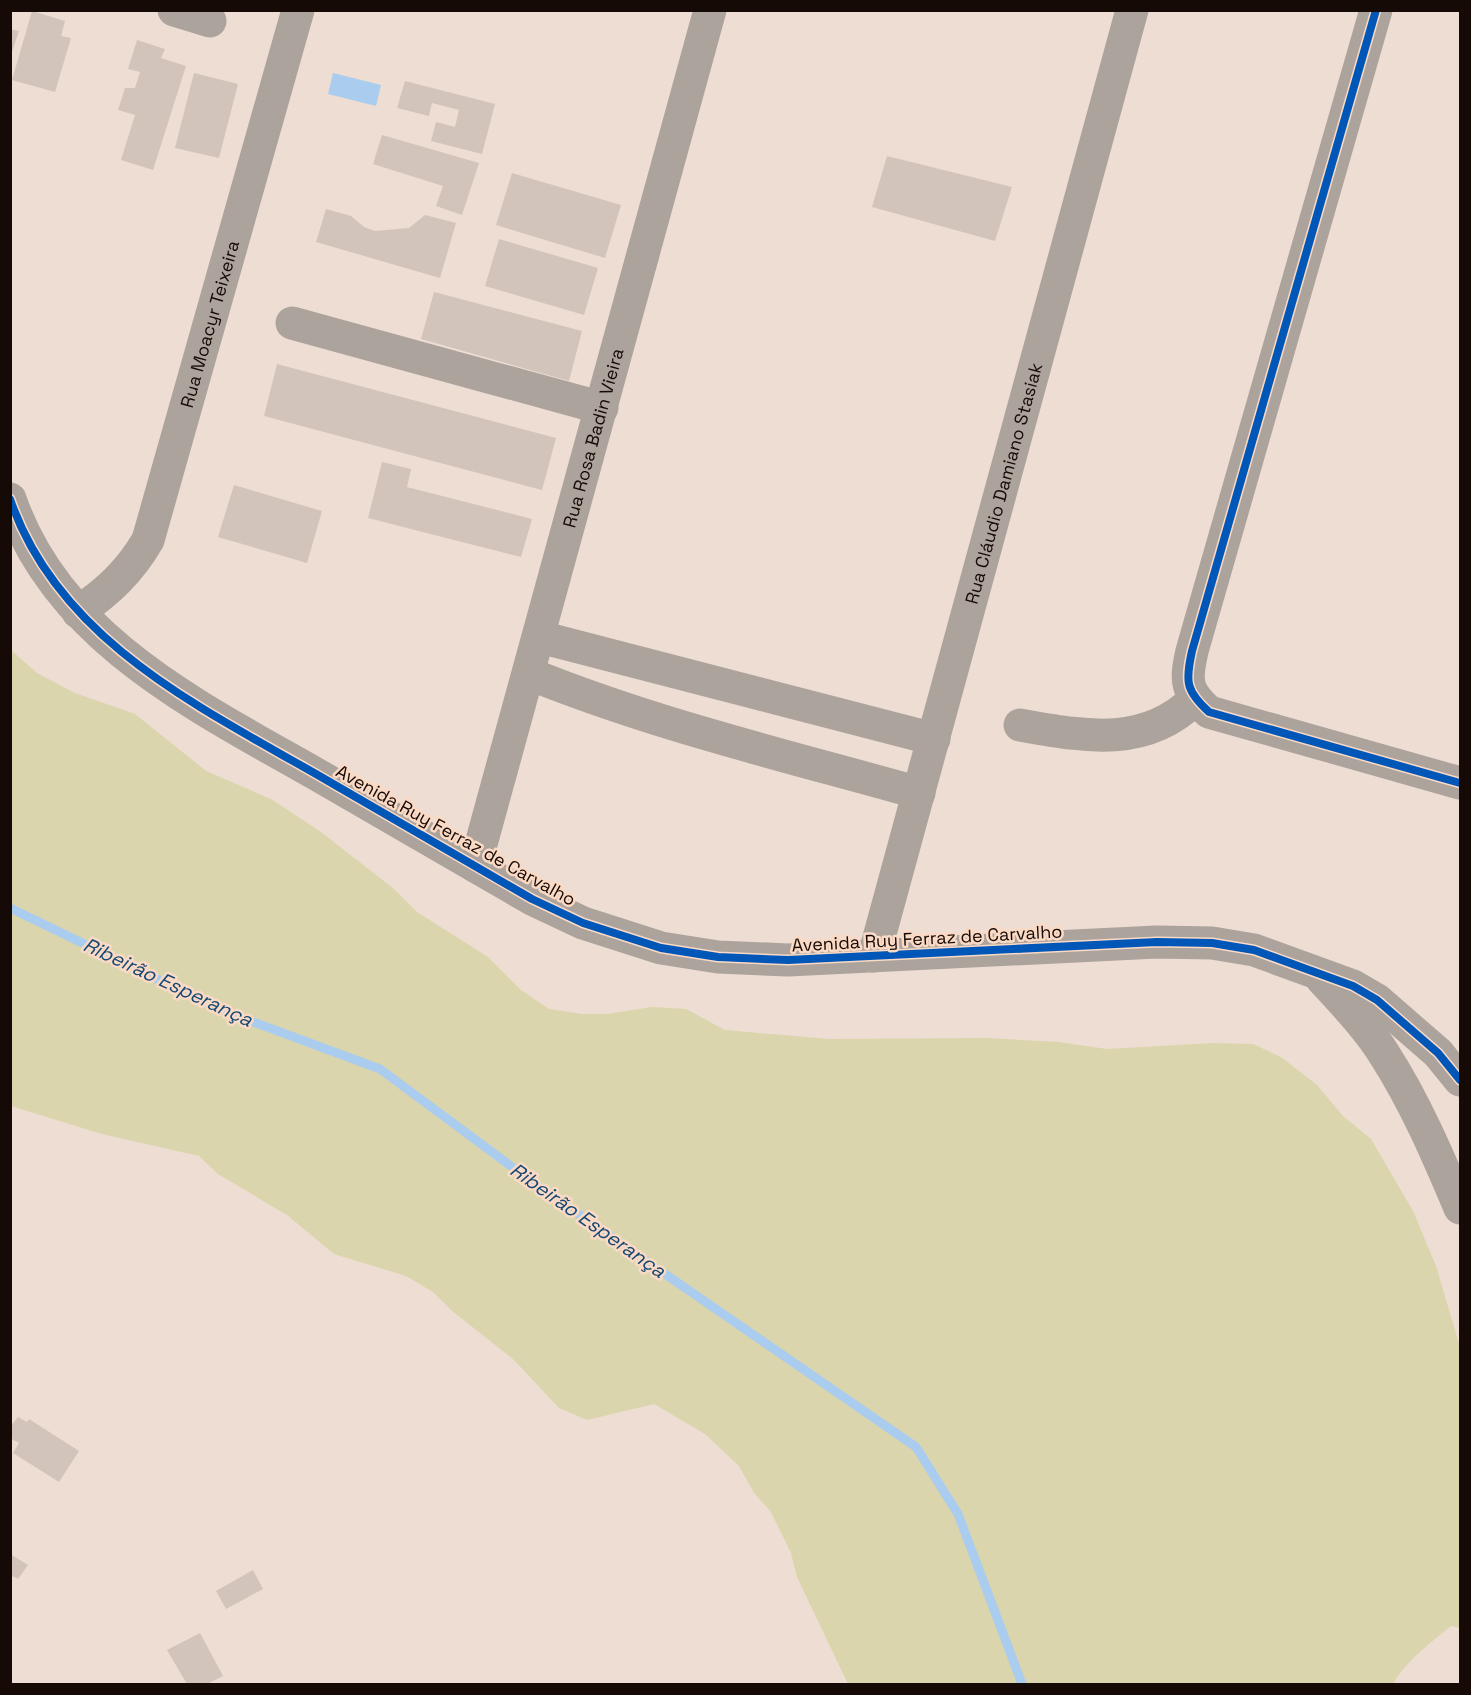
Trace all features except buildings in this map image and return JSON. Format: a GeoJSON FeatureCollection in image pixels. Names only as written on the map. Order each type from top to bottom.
{"type":"FeatureCollection","features":[{"type":"Feature","properties":{"kind":"street"},"geometry":{"type":"LineString","coordinates":[[174,10],[210,21]]}},
{"type":"Feature","properties":{"kind":"street","name":"Rua Moacyr Teixeira"},"geometry":{"type":"LineString","coordinates":[[78,612],[103,595],[124,575],[148,540],[298,10]]}},
{"type":"Feature","properties":{"kind":"street","name":"Rua Rosa Badin Vieira"},"geometry":{"type":"LineString","coordinates":[[475,866],[530,674],[710,10]]}},
{"type":"Feature","properties":{"kind":"street","name":"Rua Cláudio Damiano Stasiak"},"geometry":{"type":"LineString","coordinates":[[874,956],[1132,10]]}},
{"type":"Feature","properties":{"kind":"street"},"geometry":{"type":"LineString","coordinates":[[1376,10],[1192,651],[1187,684],[1195,699],[1209,712],[1229,720],[1461,783]]}},
{"type":"Feature","properties":{"kind":"street"},"geometry":{"type":"LineString","coordinates":[[292,322],[602,408]]}},
{"type":"Feature","properties":{"kind":"street","name":"Avenida Ruy Ferraz de Carvalho"},"geometry":{"type":"LineString","coordinates":[[10,499],[46,571],[78,612],[133,662],[170,689],[475,866],[583,923],[661,948],[718,957],[788,960],[1106,943],[1212,943],[1254,950],[1353,986],[1377,1000],[1438,1053],[1461,1080]]}},
{"type":"Feature","properties":{"kind":"street"},"geometry":{"type":"LineString","coordinates":[[540,637],[934,740]]}},
{"type":"Feature","properties":{"kind":"street"},"geometry":{"type":"LineString","coordinates":[[530,674],[599,702],[653,719],[919,793]]}},
{"type":"Feature","properties":{"kind":"street"},"geometry":{"type":"LineString","coordinates":[[1020,725],[1091,736],[1134,732],[1178,716],[1195,699]]}},
{"type":"Feature","properties":{"kind":"street"},"geometry":{"type":"LineString","coordinates":[[1317,974],[1352,1012],[1384,1054],[1416,1112],[1461,1208]]}},
{"type":"Feature","properties":{"kind":"shaded area"},"geometry":{"type":"Polygon","coordinates":[[[11,650],[37,673],[75,693],[135,714],[206,771],[271,799],[321,832],[394,889],[417,912],[488,957],[521,990],[549,1009],[582,1014],[607,1014],[652,1007],[686,1009],[725,1030],[829,1039],[986,1038],[1058,1042],[1107,1049],[1213,1043],[1253,1044],[1281,1057],[1317,1085],[1343,1116],[1371,1139],[1413,1211],[1436,1266],[1460,1347],[1460,1628],[1451,1626],[1435,1639],[1412,1660],[1393,1684],[848,1684],[797,1577],[791,1553],[771,1512],[754,1493],[739,1466],[705,1434],[654,1404],[587,1420],[559,1408],[514,1360],[451,1310],[433,1292],[406,1276],[334,1254],[287,1215],[218,1174],[199,1156],[102,1134],[11,1106],[11,650]]]}},
{"type":"Feature","properties":{"kind":"water"},"geometry":{"type":"Polygon","coordinates":[[[333,73],[381,85],[376,106],[328,94],[333,73]]]}},
{"type":"Feature","properties":{"kind":"waterway","name":"Ribeirão Esperança"},"geometry":{"type":"LineString","coordinates":[[10,908],[221,1010],[380,1069],[539,1187],[916,1447],[958,1514],[1022,1684]]}},
{"type":"Feature","properties":{"kind":"cycle path"},"geometry":{"type":"LineString","coordinates":[[1376,10],[1192,651],[1188,678],[1192,692],[1209,712],[1460,783]]}},
{"type":"Feature","properties":{"kind":"cycle path"},"geometry":{"type":"LineString","coordinates":[[10,499],[32,548],[61,591],[97,630],[136,664],[225,722],[532,899],[583,923],[661,948],[718,957],[788,960],[1157,942],[1212,943],[1254,950],[1353,986],[1377,1000],[1438,1053],[1460,1080]]}}]}
